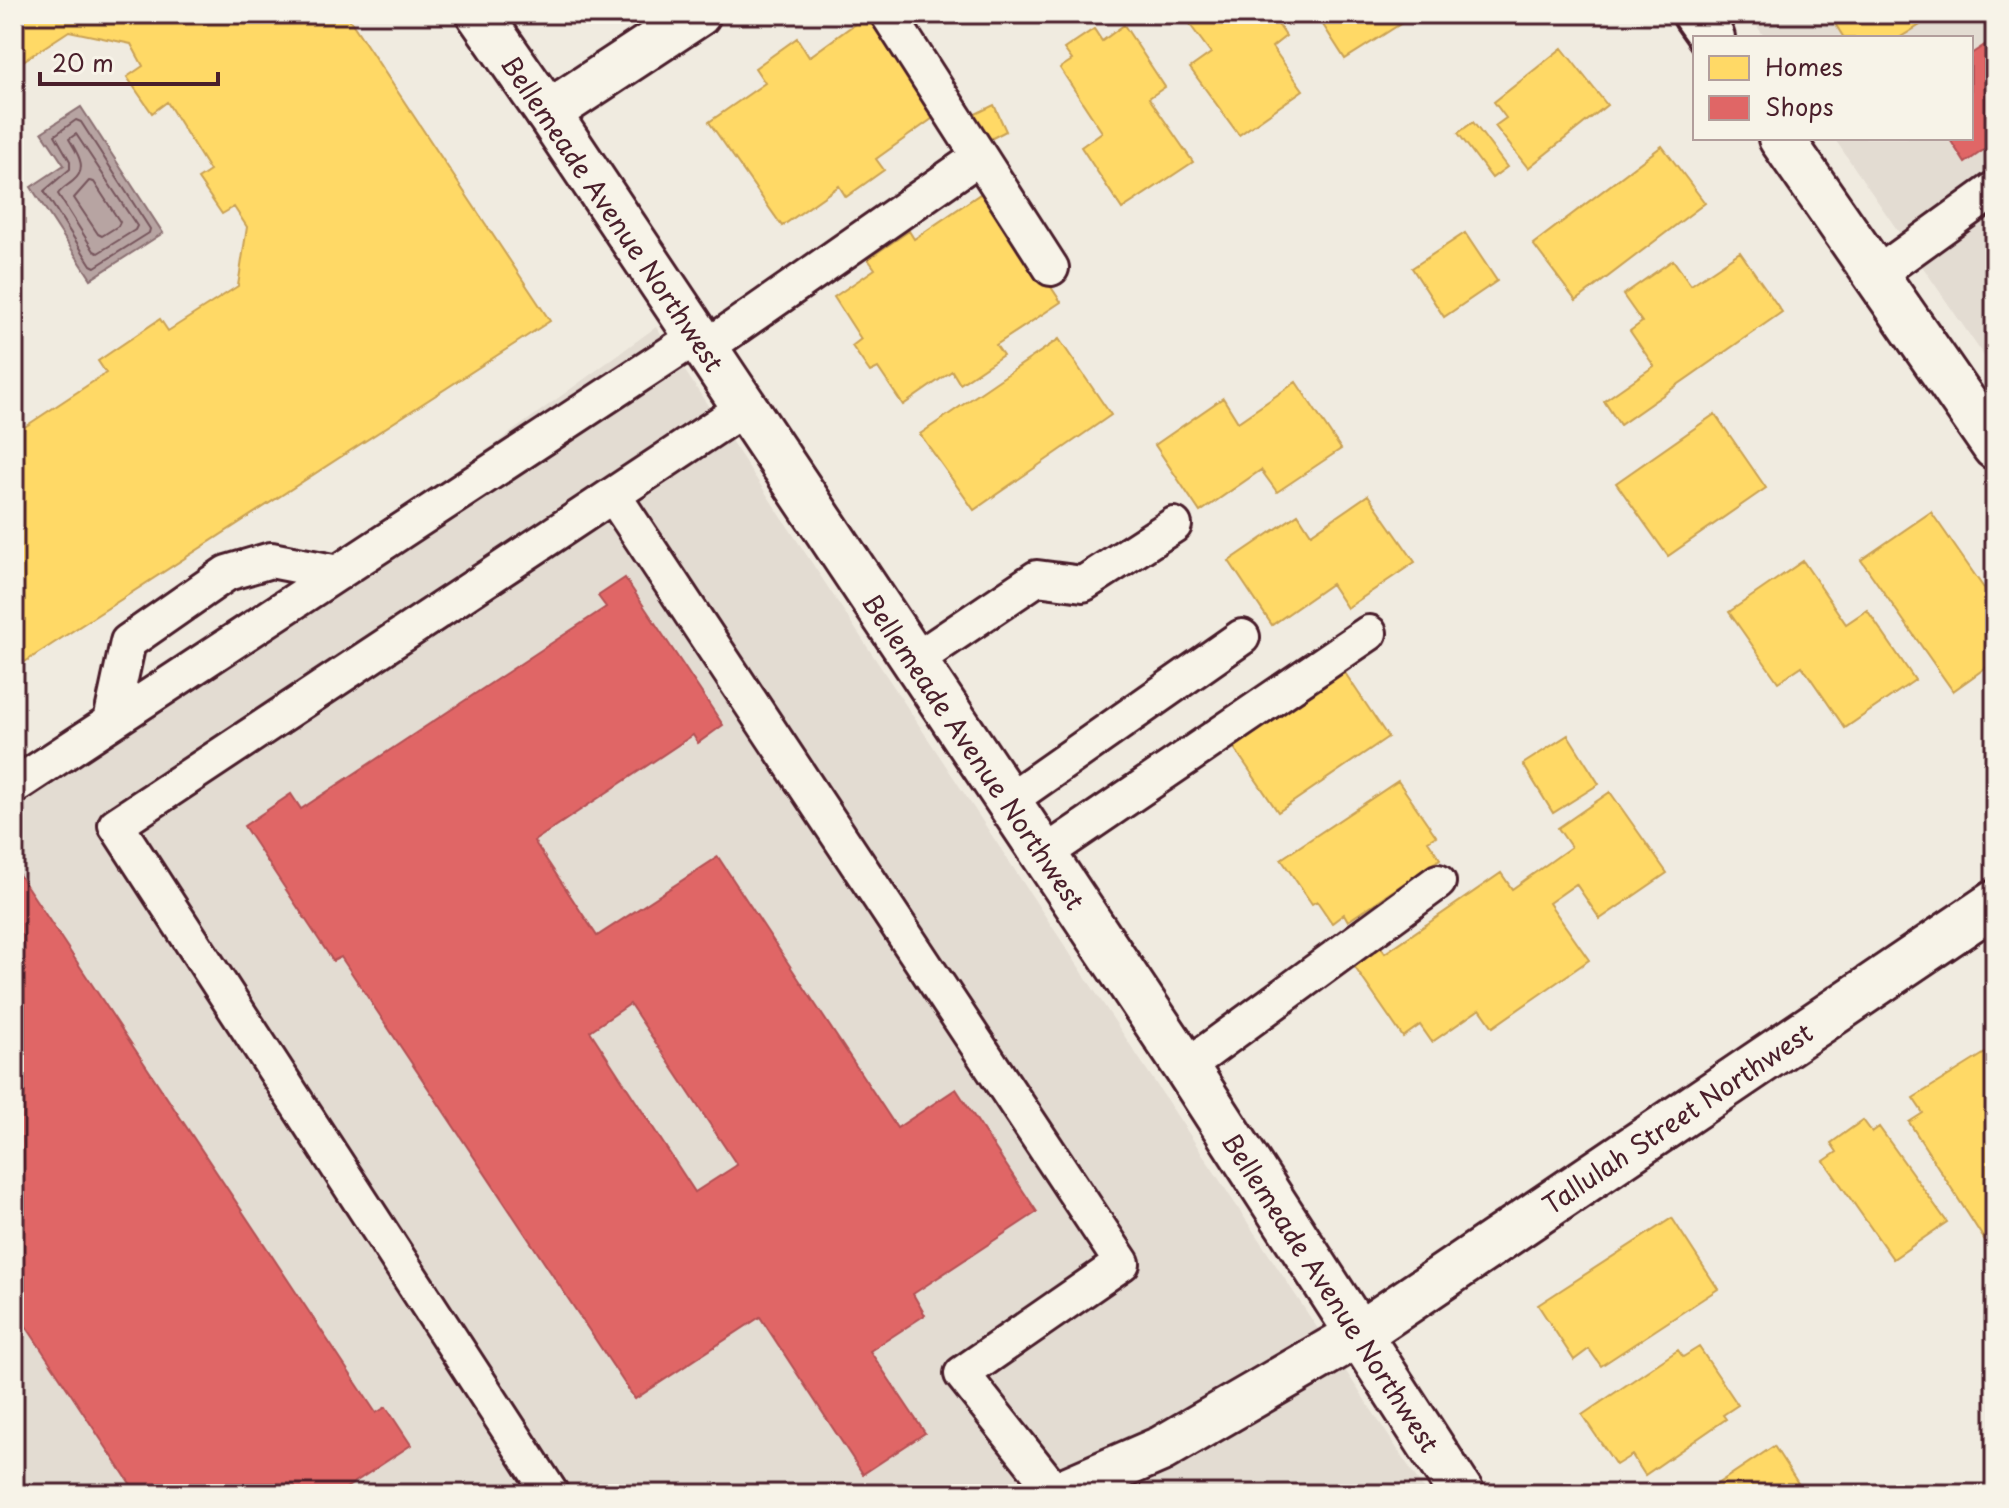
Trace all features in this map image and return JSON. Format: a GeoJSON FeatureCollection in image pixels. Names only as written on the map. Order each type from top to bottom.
{"type":"FeatureCollection","features":[{"type":"Feature","properties":{"kind":"street","name":"Bellemeade Avenue Northwest"},"geometry":{"type":"LineString","coordinates":[[479,14],[1186,1067],[1462,1494]]}},
{"type":"Feature","properties":{"kind":"street"},"geometry":{"type":"LineString","coordinates":[[548,113],[698,14]]}},
{"type":"Feature","properties":{"kind":"street"},"geometry":{"type":"LineString","coordinates":[[1695,14],[1711,36]]}},
{"type":"Feature","properties":{"kind":"street"},"geometry":{"type":"LineString","coordinates":[[1782,140],[1995,447]]}},
{"type":"Feature","properties":{"kind":"street","name":"Tallulah Street Northwest"},"geometry":{"type":"LineString","coordinates":[[1057,1494],[1161,1449],[1359,1334],[1995,903]]}},
{"type":"Feature","properties":{"kind":"lane"},"geometry":{"type":"LineString","coordinates":[[888,14],[1051,268]]}},
{"type":"Feature","properties":{"kind":"lane"},"geometry":{"type":"LineString","coordinates":[[14,786],[338,573],[700,343],[979,157]]}},
{"type":"Feature","properties":{"kind":"lane"},"geometry":{"type":"LineString","coordinates":[[1876,275],[1995,189]]}},
{"type":"Feature","properties":{"kind":"lane"},"geometry":{"type":"LineString","coordinates":[[551,1494],[116,825],[744,408]]}},
{"type":"Feature","properties":{"kind":"lane"},"geometry":{"type":"LineString","coordinates":[[613,495],[1122,1263],[962,1374],[1057,1494]]}},
{"type":"Feature","properties":{"kind":"lane"},"geometry":{"type":"LineString","coordinates":[[914,661],[1037,578],[1083,584],[1174,525]]}},
{"type":"Feature","properties":{"kind":"lane"},"geometry":{"type":"LineString","coordinates":[[111,721],[128,642],[227,573],[271,560],[338,573]]}},
{"type":"Feature","properties":{"kind":"lane"},"geometry":{"type":"LineString","coordinates":[[1043,855],[1369,633]]}},
{"type":"Feature","properties":{"kind":"lane"},"geometry":{"type":"LineString","coordinates":[[1008,801],[1242,637]]}},
{"type":"Feature","properties":{"kind":"lane"},"geometry":{"type":"LineString","coordinates":[[1186,1067],[1438,882]]}},
{"type":"Feature","properties":{"kind":"shaded area"},"geometry":{"type":"Polygon","coordinates":[[[1749,14],[1995,14],[1995,372],[1835,140],[1973,140],[1973,36],[1764,36],[1749,14]]]}},
{"type":"Feature","properties":{"kind":"shaded area"},"geometry":{"type":"Polygon","coordinates":[[[656,327],[1427,1494],[14,1494],[14,793],[656,327]]]}},
{"type":"Feature","properties":{"kind":"water"},"geometry":{"type":"Polygon","coordinates":[[[81,107],[163,233],[91,279],[31,187],[64,165],[42,132],[81,107]]]}},
{"type":"Feature","properties":{"kind":"building: Homes"},"geometry":{"type":"Polygon","coordinates":[[[14,14],[346,14],[550,321],[14,669],[14,434],[106,373],[98,361],[160,319],[168,331],[238,286],[247,227],[234,207],[222,214],[198,179],[210,171],[167,102],[152,113],[127,77],[143,66],[131,44],[69,31],[14,67],[14,14]]]}},
{"type":"Feature","properties":{"kind":"building: Homes"},"geometry":{"type":"Polygon","coordinates":[[[1182,14],[1283,14],[1275,20],[1286,36],[1272,47],[1303,90],[1239,135],[1190,68],[1211,53],[1182,14]]]}},
{"type":"Feature","properties":{"kind":"building: Homes"},"geometry":{"type":"Polygon","coordinates":[[[1316,14],[1416,14],[1345,59],[1316,14]]]}},
{"type":"Feature","properties":{"kind":"building: Homes"},"geometry":{"type":"Polygon","coordinates":[[[1829,14],[1938,14],[1902,36],[1843,36],[1829,14]]]}},
{"type":"Feature","properties":{"kind":"building: Homes"},"geometry":{"type":"Polygon","coordinates":[[[866,16],[936,116],[876,159],[884,170],[846,197],[839,186],[782,226],[709,122],[765,83],[755,68],[797,38],[809,57],[866,16]]]}},
{"type":"Feature","properties":{"kind":"building: Homes"},"geometry":{"type":"Polygon","coordinates":[[[1124,25],[1165,87],[1149,98],[1193,162],[1122,209],[1081,147],[1102,132],[1060,68],[1072,60],[1064,49],[1094,29],[1102,41],[1124,25]]]}},
{"type":"Feature","properties":{"kind":"building: Homes"},"geometry":{"type":"Polygon","coordinates":[[[1562,48],[1607,105],[1528,168],[1495,126],[1506,118],[1494,102],[1562,48]]]}},
{"type":"Feature","properties":{"kind":"building: Homes"},"geometry":{"type":"Polygon","coordinates":[[[994,105],[1006,131],[979,145],[967,118],[994,105]]]}},
{"type":"Feature","properties":{"kind":"building: Homes"},"geometry":{"type":"Polygon","coordinates":[[[1473,122],[1507,167],[1492,178],[1458,133],[1473,122]]]}},
{"type":"Feature","properties":{"kind":"building: Homes"},"geometry":{"type":"Polygon","coordinates":[[[1662,146],[1705,203],[1576,301],[1533,244],[1662,146]]]}},
{"type":"Feature","properties":{"kind":"building: Homes"},"geometry":{"type":"Polygon","coordinates":[[[986,190],[1061,302],[996,345],[1003,355],[960,384],[952,371],[903,405],[878,368],[870,372],[852,346],[861,339],[834,297],[875,269],[868,259],[909,231],[914,239],[986,190]]]}},
{"type":"Feature","properties":{"kind":"building: Homes"},"geometry":{"type":"Polygon","coordinates":[[[1465,233],[1497,281],[1444,317],[1412,268],[1465,233]]]}},
{"type":"Feature","properties":{"kind":"building: Homes"},"geometry":{"type":"Polygon","coordinates":[[[1740,252],[1782,312],[1620,425],[1604,401],[1654,366],[1630,331],[1642,322],[1623,295],[1673,260],[1691,285],[1740,252]]]}},
{"type":"Feature","properties":{"kind":"building: Homes"},"geometry":{"type":"Polygon","coordinates":[[[1059,339],[1111,415],[974,510],[920,434],[1059,339]]]}},
{"type":"Feature","properties":{"kind":"building: Homes"},"geometry":{"type":"Polygon","coordinates":[[[1296,382],[1341,449],[1277,492],[1261,470],[1200,512],[1155,445],[1223,398],[1238,422],[1296,382]]]}},
{"type":"Feature","properties":{"kind":"building: Homes"},"geometry":{"type":"Polygon","coordinates":[[[1715,414],[1766,488],[1668,556],[1616,483],[1715,414]]]}},
{"type":"Feature","properties":{"kind":"building: Homes"},"geometry":{"type":"Polygon","coordinates":[[[1368,495],[1415,562],[1347,608],[1331,584],[1272,625],[1229,561],[1298,514],[1311,534],[1368,495]]]}},
{"type":"Feature","properties":{"kind":"building: Homes"},"geometry":{"type":"Polygon","coordinates":[[[1931,512],[1995,604],[1995,661],[1953,691],[1861,560],[1931,512]]]}},
{"type":"Feature","properties":{"kind":"building: Homes"},"geometry":{"type":"Polygon","coordinates":[[[1803,561],[1846,624],[1867,610],[1915,680],[1845,728],[1802,666],[1778,682],[1729,612],[1803,561]]]}},
{"type":"Feature","properties":{"kind":"building: Homes"},"geometry":{"type":"Polygon","coordinates":[[[1337,661],[1388,737],[1278,812],[1226,736],[1337,661]]]}},
{"type":"Feature","properties":{"kind":"building: Homes"},"geometry":{"type":"Polygon","coordinates":[[[1568,735],[1599,784],[1553,813],[1523,764],[1568,735]]]}},
{"type":"Feature","properties":{"kind":"building: Homes"},"geometry":{"type":"Polygon","coordinates":[[[1398,781],[1436,836],[1428,841],[1440,859],[1348,921],[1344,914],[1332,923],[1317,901],[1312,904],[1281,859],[1398,781]]]}},
{"type":"Feature","properties":{"kind":"building: Homes"},"geometry":{"type":"Polygon","coordinates":[[[1610,792],[1667,873],[1600,919],[1576,884],[1549,903],[1589,960],[1493,1027],[1480,1009],[1432,1042],[1420,1025],[1403,1037],[1347,956],[1374,937],[1385,953],[1501,873],[1512,889],[1571,847],[1558,828],[1610,792]]]}},
{"type":"Feature","properties":{"kind":"building: Homes"},"geometry":{"type":"Polygon","coordinates":[[[1985,1053],[1995,1068],[1995,1256],[1909,1122],[1923,1113],[1913,1098],[1985,1053]]]}},
{"type":"Feature","properties":{"kind":"building: Homes"},"geometry":{"type":"Polygon","coordinates":[[[1863,1120],[1872,1132],[1879,1127],[1947,1222],[1893,1259],[1824,1161],[1837,1152],[1831,1143],[1863,1120]]]}},
{"type":"Feature","properties":{"kind":"building: Homes"},"geometry":{"type":"Polygon","coordinates":[[[1672,1218],[1718,1289],[1601,1366],[1589,1349],[1574,1360],[1538,1305],[1672,1218]]]}},
{"type":"Feature","properties":{"kind":"building: Homes"},"geometry":{"type":"Polygon","coordinates":[[[1699,1347],[1738,1405],[1723,1415],[1726,1419],[1645,1475],[1632,1455],[1616,1465],[1582,1415],[1678,1350],[1683,1357],[1699,1347]]]}},
{"type":"Feature","properties":{"kind":"building: Homes"},"geometry":{"type":"Polygon","coordinates":[[[1774,1446],[1805,1494],[1702,1494],[1774,1446]]]}},
{"type":"Feature","properties":{"kind":"building: Shops"},"geometry":{"type":"Polygon","coordinates":[[[1995,38],[1995,142],[1965,163],[1950,140],[1973,140],[1973,53],[1995,38]]]}},
{"type":"Feature","properties":{"kind":"building: Shops"},"geometry":{"type":"Polygon","coordinates":[[[625,578],[723,725],[698,743],[693,735],[534,841],[597,936],[718,857],[897,1128],[956,1089],[1037,1212],[913,1294],[925,1315],[870,1351],[925,1433],[863,1474],[760,1317],[635,1399],[341,957],[333,961],[244,826],[291,794],[301,809],[606,607],[598,596],[625,578]],[[630,1004],[590,1031],[695,1192],[737,1165],[630,1004]]]}},
{"type":"Feature","properties":{"kind":"building: Shops"},"geometry":{"type":"Polygon","coordinates":[[[18,873],[376,1413],[386,1407],[411,1445],[337,1494],[137,1494],[14,1308],[14,876],[18,873]]]}}]}
